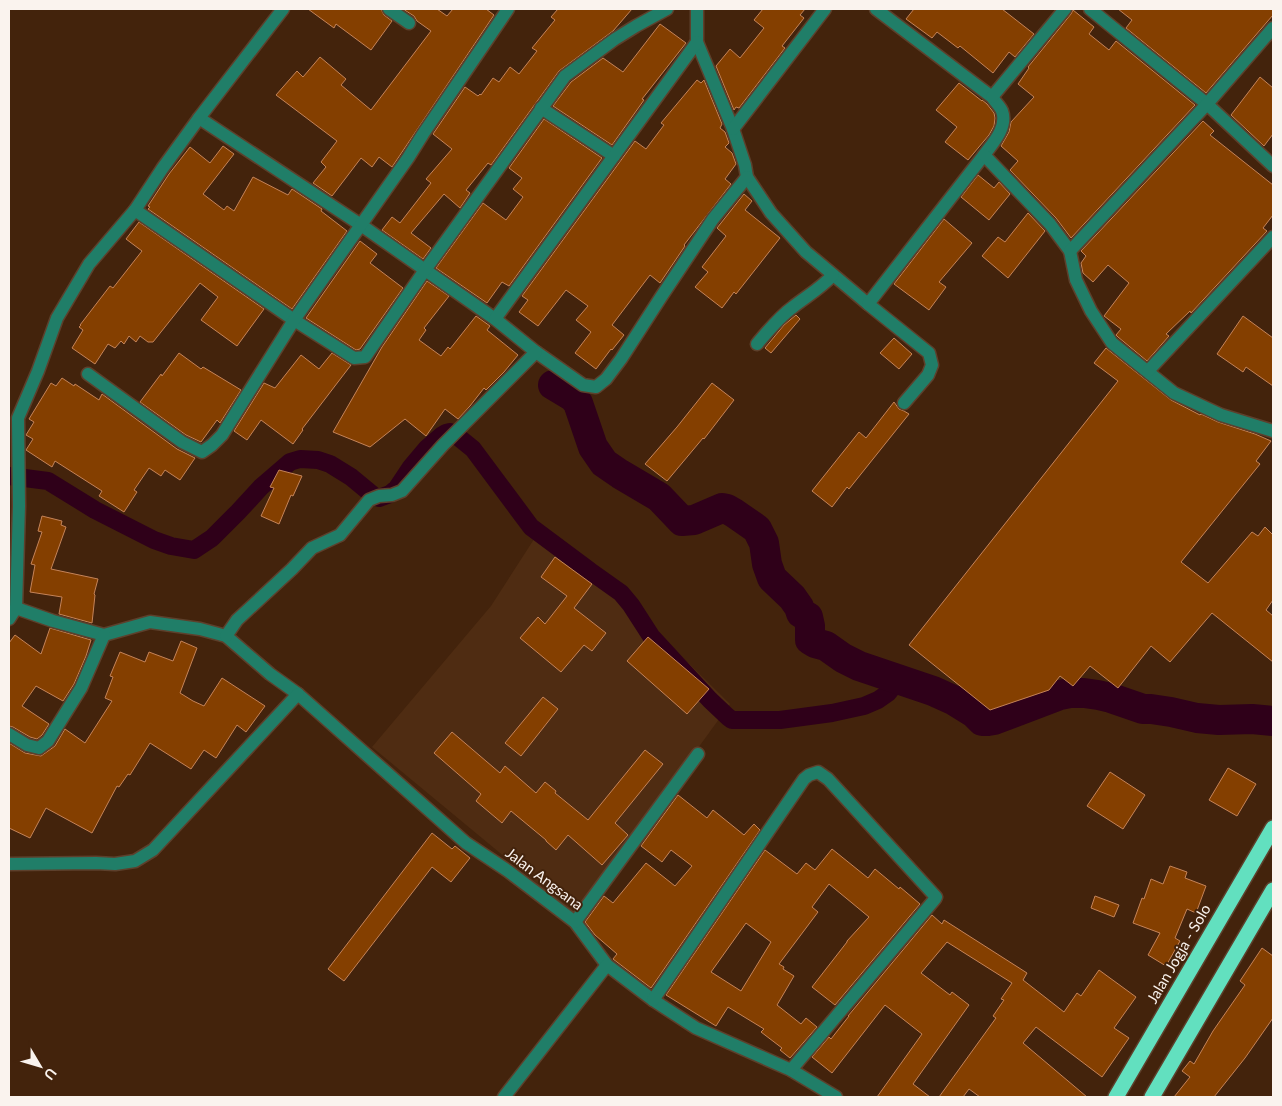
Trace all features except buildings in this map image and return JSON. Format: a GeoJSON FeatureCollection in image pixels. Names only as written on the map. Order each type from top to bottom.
{"type":"FeatureCollection","features":[{"type":"Feature","properties":{"kind":"highway","name":"Jalan Jogja - Solo"},"geometry":{"type":"LineString","coordinates":[[1116,1097],[1273,828]]}},
{"type":"Feature","properties":{"kind":"highway"},"geometry":{"type":"LineString","coordinates":[[1152,1097],[1273,890]]}},
{"type":"Feature","properties":{"kind":"street"},"geometry":{"type":"LineString","coordinates":[[283,9],[199,118],[135,210],[89,264],[57,318],[38,371],[13,417],[19,506],[12,613],[53,621],[104,635],[150,622],[200,629],[226,636],[237,620],[312,548],[340,535],[369,500],[402,491],[443,445],[536,352]]}},
{"type":"Feature","properties":{"kind":"street"},"geometry":{"type":"LineString","coordinates":[[390,9],[409,23]]}},
{"type":"Feature","properties":{"kind":"street"},"geometry":{"type":"LineString","coordinates":[[88,374],[182,442],[202,452],[212,446],[222,434],[294,320],[408,158],[508,9]]}},
{"type":"Feature","properties":{"kind":"street"},"geometry":{"type":"LineString","coordinates":[[135,210],[294,320],[354,358],[365,357],[425,270],[565,76],[615,38],[667,9]]}},
{"type":"Feature","properties":{"kind":"street"},"geometry":{"type":"LineString","coordinates":[[697,9],[697,42],[734,130],[747,177],[771,213],[806,252],[929,353],[932,365],[928,376],[904,403]]}},
{"type":"Feature","properties":{"kind":"street"},"geometry":{"type":"LineString","coordinates":[[734,130],[825,9]]}},
{"type":"Feature","properties":{"kind":"street"},"geometry":{"type":"LineString","coordinates":[[868,304],[984,155],[1000,132],[1003,118],[1001,110],[992,98],[876,9]]}},
{"type":"Feature","properties":{"kind":"street"},"geometry":{"type":"LineString","coordinates":[[992,98],[1065,9]]}},
{"type":"Feature","properties":{"kind":"street"},"geometry":{"type":"LineString","coordinates":[[1090,9],[1207,104],[1273,166]]}},
{"type":"Feature","properties":{"kind":"street"},"geometry":{"type":"LineString","coordinates":[[1070,251],[1207,104],[1273,28]]}},
{"type":"Feature","properties":{"kind":"street"},"geometry":{"type":"LineString","coordinates":[[494,319],[697,42]]}},
{"type":"Feature","properties":{"kind":"street"},"geometry":{"type":"LineString","coordinates":[[541,108],[614,156]]}},
{"type":"Feature","properties":{"kind":"street"},"geometry":{"type":"LineString","coordinates":[[199,118],[361,224],[583,385],[596,387],[606,379],[621,359],[714,219],[747,177]]}},
{"type":"Feature","properties":{"kind":"street"},"geometry":{"type":"LineString","coordinates":[[984,155],[1050,224],[1070,251],[1076,280],[1091,311],[1112,343],[1174,393],[1221,415],[1273,431]]}},
{"type":"Feature","properties":{"kind":"street"},"geometry":{"type":"LineString","coordinates":[[1148,371],[1273,237]]}},
{"type":"Feature","properties":{"kind":"street"},"geometry":{"type":"LineString","coordinates":[[757,344],[793,306],[814,292],[833,275]]}},
{"type":"Feature","properties":{"kind":"street"},"geometry":{"type":"LineString","coordinates":[[9,734],[27,745],[39,748],[48,741],[81,688],[104,635]]}},
{"type":"Feature","properties":{"kind":"street","name":"Jalan Angsana"},"geometry":{"type":"LineString","coordinates":[[226,636],[270,674],[298,694],[466,843],[508,871],[575,922],[607,965],[653,1000],[696,1028],[791,1070],[836,1097]]}},
{"type":"Feature","properties":{"kind":"street"},"geometry":{"type":"LineString","coordinates":[[9,864],[115,864],[135,860],[153,850],[298,694]]}},
{"type":"Feature","properties":{"kind":"street"},"geometry":{"type":"LineString","coordinates":[[575,922],[698,754]]}},
{"type":"Feature","properties":{"kind":"street"},"geometry":{"type":"LineString","coordinates":[[653,1000],[804,779],[818,772],[828,779],[936,897],[791,1070]]}},
{"type":"Feature","properties":{"kind":"street"},"geometry":{"type":"LineString","coordinates":[[504,1097],[607,965]]}},
{"type":"Feature","properties":{"kind":"shaded area"},"geometry":{"type":"Polygon","coordinates":[[[538,533],[643,618],[730,704],[576,916],[372,747],[491,606],[538,533]]]}},
{"type":"Feature","properties":{"kind":"waterway"},"geometry":{"type":"LineString","coordinates":[[553,385],[573,397],[578,403],[593,447],[604,463],[659,497],[682,521],[694,520],[722,508],[734,513],[757,529],[764,543],[767,564],[772,578],[792,597],[801,613],[808,617],[810,640],[826,646],[859,666],[933,691],[953,700],[974,713],[982,721],[994,720],[1070,693],[1098,695],[1143,709],[1171,712],[1197,718],[1273,721]]}},
{"type":"Feature","properties":{"kind":"waterway"},"geometry":{"type":"LineString","coordinates":[[9,476],[48,481],[95,510],[154,540],[171,546],[194,550],[212,538],[261,487],[290,462],[300,459],[318,460],[330,464],[379,498],[390,494],[397,488],[427,448],[441,436],[450,432],[473,449],[531,527],[621,593],[651,636],[710,700],[732,720],[780,720],[832,713],[864,706],[888,693],[896,683],[905,681]]}}]}
